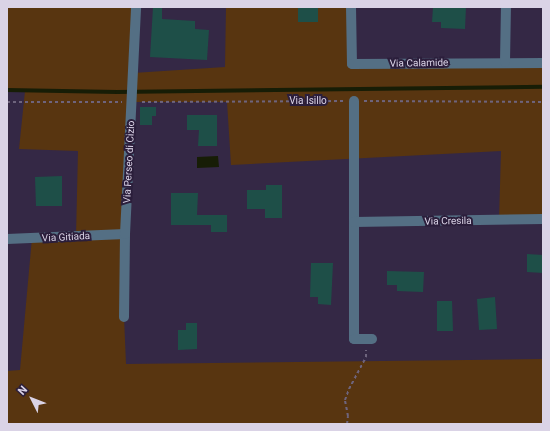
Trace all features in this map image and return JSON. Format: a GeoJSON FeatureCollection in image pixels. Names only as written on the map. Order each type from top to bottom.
{"type":"FeatureCollection","features":[{"type":"Feature","properties":{"kind":"street","name":"Via Perseo di Cizio"},"geometry":{"type":"LineString","coordinates":[[124,317],[125,234],[136,7]]}},
{"type":"Feature","properties":{"kind":"street","name":"Via Calamide"},"geometry":{"type":"LineString","coordinates":[[352,7],[352,64],[543,63]]}},
{"type":"Feature","properties":{"kind":"street"},"geometry":{"type":"LineString","coordinates":[[505,62],[506,7]]}},
{"type":"Feature","properties":{"kind":"street"},"geometry":{"type":"LineString","coordinates":[[354,101],[354,338],[370,339]]}},
{"type":"Feature","properties":{"kind":"street","name":"Via Cresila"},"geometry":{"type":"LineString","coordinates":[[354,222],[543,219]]}},
{"type":"Feature","properties":{"kind":"street","name":"Via Gitiada"},"geometry":{"type":"LineString","coordinates":[[7,239],[125,234]]}},
{"type":"Feature","properties":{"kind":"path","name":"Via Isillo"},"geometry":{"type":"LineString","coordinates":[[7,102],[543,102]]}},
{"type":"Feature","properties":{"kind":"path"},"geometry":{"type":"LineString","coordinates":[[347,424],[348,416],[345,400],[349,389],[366,357],[370,339]]}},
{"type":"Feature","properties":{"kind":"shaded area"},"geometry":{"type":"Polygon","coordinates":[[[7,7],[136,7],[133,73],[225,67],[226,7],[351,7],[352,64],[543,63],[543,219],[499,220],[501,151],[231,165],[227,102],[132,102],[124,317],[126,364],[543,359],[543,424],[7,424],[7,371],[20,370],[32,238],[76,236],[78,151],[19,149],[25,91],[7,90],[7,7]]]}},
{"type":"Feature","properties":{"kind":"shaded area"},"geometry":{"type":"Polygon","coordinates":[[[218,156],[219,167],[197,168],[197,157],[218,156]]]}},
{"type":"Feature","properties":{"kind":"building"},"geometry":{"type":"Polygon","coordinates":[[[153,7],[162,7],[162,19],[195,21],[195,29],[209,30],[207,60],[150,57],[153,7]]]}},
{"type":"Feature","properties":{"kind":"building"},"geometry":{"type":"Polygon","coordinates":[[[298,7],[318,7],[318,22],[298,22],[298,7]]]}},
{"type":"Feature","properties":{"kind":"building"},"geometry":{"type":"Polygon","coordinates":[[[433,7],[466,7],[465,29],[441,28],[441,22],[432,22],[433,7]]]}},
{"type":"Feature","properties":{"kind":"building"},"geometry":{"type":"Polygon","coordinates":[[[140,107],[156,107],[156,116],[152,116],[152,125],[140,125],[140,107]]]}},
{"type":"Feature","properties":{"kind":"building"},"geometry":{"type":"Polygon","coordinates":[[[187,115],[217,115],[217,146],[198,146],[199,130],[187,130],[187,115]]]}},
{"type":"Feature","properties":{"kind":"building"},"geometry":{"type":"Polygon","coordinates":[[[62,176],[62,206],[36,206],[35,177],[62,176]]]}},
{"type":"Feature","properties":{"kind":"building"},"geometry":{"type":"Polygon","coordinates":[[[266,185],[282,185],[282,218],[265,218],[265,209],[247,209],[247,190],[266,190],[266,185]]]}},
{"type":"Feature","properties":{"kind":"building"},"geometry":{"type":"Polygon","coordinates":[[[171,193],[198,193],[197,215],[227,215],[227,232],[211,232],[211,225],[171,225],[171,193]]]}},
{"type":"Feature","properties":{"kind":"building"},"geometry":{"type":"Polygon","coordinates":[[[527,254],[543,255],[543,273],[527,272],[527,254]]]}},
{"type":"Feature","properties":{"kind":"building"},"geometry":{"type":"Polygon","coordinates":[[[311,263],[333,263],[331,305],[318,304],[318,297],[310,297],[311,263]]]}},
{"type":"Feature","properties":{"kind":"building"},"geometry":{"type":"Polygon","coordinates":[[[387,271],[424,272],[423,292],[397,291],[397,285],[387,285],[387,271]]]}},
{"type":"Feature","properties":{"kind":"building"},"geometry":{"type":"Polygon","coordinates":[[[495,297],[497,329],[479,330],[477,299],[495,297]]]}},
{"type":"Feature","properties":{"kind":"building"},"geometry":{"type":"Polygon","coordinates":[[[437,301],[452,301],[453,331],[437,331],[437,301]]]}},
{"type":"Feature","properties":{"kind":"building"},"geometry":{"type":"Polygon","coordinates":[[[186,323],[197,323],[197,349],[178,350],[178,330],[186,330],[186,323]]]}},
{"type":"Feature","properties":{"kind":"waterway"},"geometry":{"type":"LineString","coordinates":[[7,90],[117,92],[543,87]]}}]}
